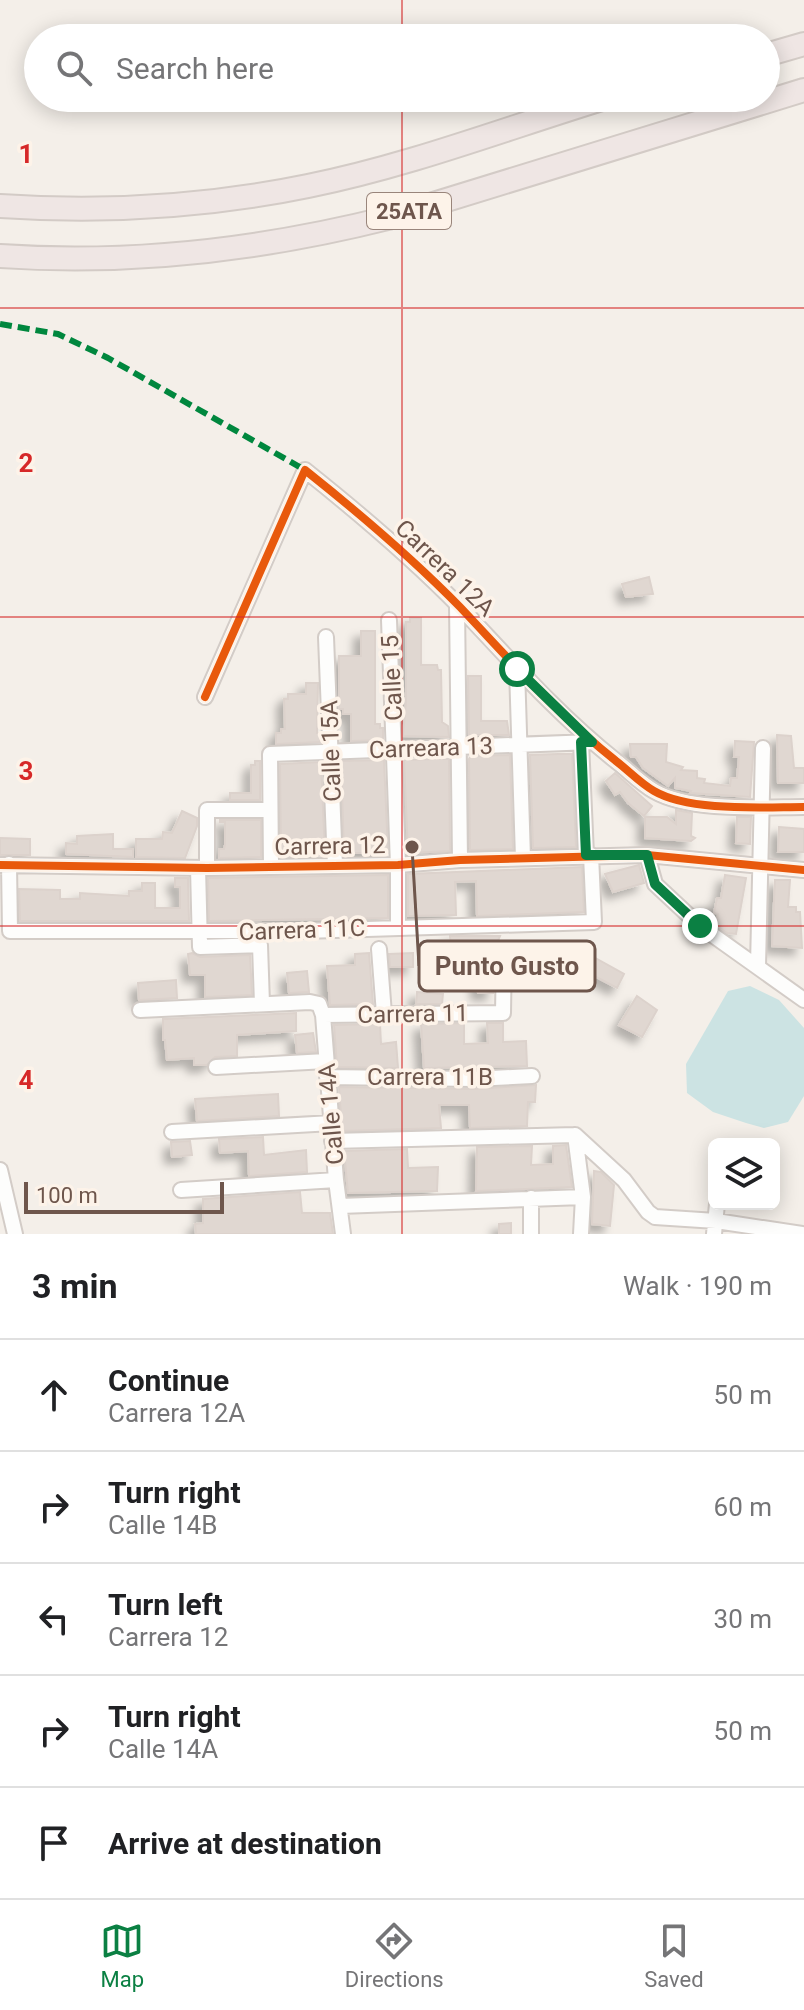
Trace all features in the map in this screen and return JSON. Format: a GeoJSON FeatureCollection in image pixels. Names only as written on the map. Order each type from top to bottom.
{"type":"FeatureCollection","features":[{"type":"Feature","properties":{"kind":"highway"},"geometry":{"type":"LineString","coordinates":[[780,51],[804,44]]}},
{"type":"Feature","properties":{"kind":"highway","name":"25ATA"},"geometry":{"type":"LineString","coordinates":[[780,97],[804,90]]}},
{"type":"Feature","properties":{"kind":"highway","name":"25ATA"},"geometry":{"type":"LineString","coordinates":[[0,206],[105,210],[254,196],[366,172],[560,112]]}},
{"type":"Feature","properties":{"kind":"highway","name":"25ATA"},"geometry":{"type":"LineString","coordinates":[[0,256],[64,261],[163,257],[271,244],[388,218],[732,112]]}},
{"type":"Feature","properties":{"kind":"street","name":"Carrera 12A"},"geometry":{"type":"LineString","coordinates":[[205,697],[305,470],[362,516],[457,605],[586,742],[655,792],[721,806],[804,807]]}},
{"type":"Feature","properties":{"kind":"street"},"geometry":{"type":"LineString","coordinates":[[457,605],[460,860]]}},
{"type":"Feature","properties":{"kind":"street","name":"Calle 15"},"geometry":{"type":"LineString","coordinates":[[389,620],[398,927]]}},
{"type":"Feature","properties":{"kind":"street","name":"Calle 15A"},"geometry":{"type":"LineString","coordinates":[[326,637],[335,866]]}},
{"type":"Feature","properties":{"kind":"street"},"geometry":{"type":"LineString","coordinates":[[517,669],[523,858]]}},
{"type":"Feature","properties":{"kind":"street"},"geometry":{"type":"LineString","coordinates":[[586,742],[589,855]]}},
{"type":"Feature","properties":{"kind":"street","name":"Carreara 13"},"geometry":{"type":"LineString","coordinates":[[269,810],[270,754],[586,742]]}},
{"type":"Feature","properties":{"kind":"street"},"geometry":{"type":"LineString","coordinates":[[758,966],[763,748]]}},
{"type":"Feature","properties":{"kind":"street"},"geometry":{"type":"LineString","coordinates":[[262,1004],[260,945],[200,947],[207,810],[269,810],[271,867]]}},
{"type":"Feature","properties":{"kind":"street","name":"Carrera 11C"},"geometry":{"type":"LineString","coordinates":[[4,864],[10,931],[199,932],[594,922],[589,855]]}},
{"type":"Feature","properties":{"kind":"street"},"geometry":{"type":"LineString","coordinates":[[647,855],[655,884],[700,926],[804,1000]]}},
{"type":"Feature","properties":{"kind":"street","name":"Carrera 12"},"geometry":{"type":"LineString","coordinates":[[4,864],[203,868],[398,865],[460,860],[647,855],[804,870]]}},
{"type":"Feature","properties":{"kind":"street"},"geometry":{"type":"LineString","coordinates":[[379,949],[384,1014]]}},
{"type":"Feature","properties":{"kind":"street","name":"Carrera 11"},"geometry":{"type":"LineString","coordinates":[[323,1015],[503,1013],[504,950]]}},
{"type":"Feature","properties":{"kind":"street"},"geometry":{"type":"LineString","coordinates":[[140,1010],[310,1002],[319,1004],[323,1015]]}},
{"type":"Feature","properties":{"kind":"street","name":"Calle 14A"},"geometry":{"type":"LineString","coordinates":[[323,1015],[332,1141],[343,1234]]}},
{"type":"Feature","properties":{"kind":"street"},"geometry":{"type":"LineString","coordinates":[[216,1067],[326,1061]]}},
{"type":"Feature","properties":{"kind":"street","name":"Carrera 11B"},"geometry":{"type":"LineString","coordinates":[[327,1077],[473,1079],[532,1076]]}},
{"type":"Feature","properties":{"kind":"street"},"geometry":{"type":"LineString","coordinates":[[172,1132],[332,1123]]}},
{"type":"Feature","properties":{"kind":"street"},"geometry":{"type":"LineString","coordinates":[[332,1141],[575,1135],[624,1180],[655,1217],[715,1228],[802,1234]]}},
{"type":"Feature","properties":{"kind":"street"},"geometry":{"type":"LineString","coordinates":[[575,1135],[583,1197],[581,1234]]}},
{"type":"Feature","properties":{"kind":"street"},"geometry":{"type":"LineString","coordinates":[[0,1170],[15,1234]]}},
{"type":"Feature","properties":{"kind":"street"},"geometry":{"type":"LineString","coordinates":[[181,1190],[336,1180]]}},
{"type":"Feature","properties":{"kind":"street"},"geometry":{"type":"LineString","coordinates":[[340,1206],[583,1197]]}},
{"type":"Feature","properties":{"kind":"street"},"geometry":{"type":"LineString","coordinates":[[531,1198],[531,1234]]}},
{"type":"Feature","properties":{"kind":"water"},"geometry":{"type":"Polygon","coordinates":[[[750,986],[779,1000],[804,1028],[804,1096],[788,1122],[764,1128],[713,1112],[687,1093],[686,1064],[728,991],[750,986]]]}},
{"type":"Feature","properties":{"kind":"building"},"geometry":{"type":"Polygon","coordinates":[[[649,577],[653,594],[626,597],[622,584],[649,577]]]}},
{"type":"Feature","properties":{"kind":"building"},"geometry":{"type":"Polygon","coordinates":[[[410,618],[421,618],[421,665],[437,665],[441,670],[442,722],[448,726],[449,737],[403,736],[406,622],[410,622],[410,618]]]}},
{"type":"Feature","properties":{"kind":"building"},"geometry":{"type":"Polygon","coordinates":[[[361,631],[375,631],[375,724],[383,728],[383,740],[351,741],[351,714],[343,714],[343,709],[339,709],[339,656],[361,656],[361,631]]]}},
{"type":"Feature","properties":{"kind":"building"},"geometry":{"type":"Polygon","coordinates":[[[468,676],[481,676],[481,721],[507,721],[509,735],[469,735],[468,676]]]}},
{"type":"Feature","properties":{"kind":"building"},"geometry":{"type":"Polygon","coordinates":[[[306,683],[318,683],[317,733],[320,733],[320,742],[276,744],[276,733],[285,729],[284,699],[288,699],[288,694],[306,694],[306,683]]]}},
{"type":"Feature","properties":{"kind":"building"},"geometry":{"type":"Polygon","coordinates":[[[777,735],[791,736],[794,768],[804,768],[804,783],[778,783],[777,735]]]}},
{"type":"Feature","properties":{"kind":"building"},"geometry":{"type":"Polygon","coordinates":[[[735,741],[754,742],[750,797],[690,793],[675,788],[675,778],[668,786],[643,768],[636,757],[631,757],[630,744],[667,744],[666,762],[683,767],[681,770],[697,771],[697,778],[705,779],[704,783],[730,786],[731,778],[737,778],[739,757],[734,757],[735,741]]]}},
{"type":"Feature","properties":{"kind":"building"},"geometry":{"type":"Polygon","coordinates":[[[572,754],[576,847],[533,848],[530,755],[572,754]]]}},
{"type":"Feature","properties":{"kind":"building"},"geometry":{"type":"Polygon","coordinates":[[[510,755],[513,849],[470,850],[469,759],[471,756],[510,755]]]}},
{"type":"Feature","properties":{"kind":"building"},"geometry":{"type":"Polygon","coordinates":[[[449,759],[450,851],[408,853],[404,760],[449,759]]]}},
{"type":"Feature","properties":{"kind":"building"},"geometry":{"type":"Polygon","coordinates":[[[384,760],[388,853],[344,853],[341,761],[384,760]]]}},
{"type":"Feature","properties":{"kind":"building"},"geometry":{"type":"Polygon","coordinates":[[[255,761],[260,761],[260,800],[230,800],[230,793],[251,793],[251,765],[255,765],[255,761]]]}},
{"type":"Feature","properties":{"kind":"building"},"geometry":{"type":"Polygon","coordinates":[[[321,762],[325,855],[281,857],[280,764],[321,762]]]}},
{"type":"Feature","properties":{"kind":"building"},"geometry":{"type":"Polygon","coordinates":[[[615,773],[652,806],[644,816],[620,792],[615,795],[606,781],[615,773]]]}},
{"type":"Feature","properties":{"kind":"building"},"geometry":{"type":"Polygon","coordinates":[[[676,810],[692,813],[691,836],[695,838],[691,841],[645,838],[645,817],[667,817],[676,824],[676,810]]]}},
{"type":"Feature","properties":{"kind":"building"},"geometry":{"type":"Polygon","coordinates":[[[182,811],[197,818],[185,858],[136,857],[136,839],[162,839],[163,832],[172,833],[182,811]]]}},
{"type":"Feature","properties":{"kind":"building"},"geometry":{"type":"Polygon","coordinates":[[[737,817],[751,817],[750,844],[736,843],[737,817]]]}},
{"type":"Feature","properties":{"kind":"building"},"geometry":{"type":"Polygon","coordinates":[[[220,820],[261,820],[261,857],[219,858],[219,849],[224,849],[225,845],[225,822],[220,820]]]}},
{"type":"Feature","properties":{"kind":"building"},"geometry":{"type":"Polygon","coordinates":[[[779,827],[804,829],[804,852],[778,852],[779,827]]]}},
{"type":"Feature","properties":{"kind":"building"},"geometry":{"type":"Polygon","coordinates":[[[113,834],[113,849],[133,849],[133,857],[66,854],[66,843],[77,844],[77,836],[113,834]]]}},
{"type":"Feature","properties":{"kind":"building"},"geometry":{"type":"Polygon","coordinates":[[[0,838],[30,839],[30,855],[0,855],[0,838]]]}},
{"type":"Feature","properties":{"kind":"building"},"geometry":{"type":"Polygon","coordinates":[[[639,865],[644,883],[613,892],[605,874],[639,865]]]}},
{"type":"Feature","properties":{"kind":"building"},"geometry":{"type":"Polygon","coordinates":[[[582,867],[584,912],[477,916],[476,881],[455,882],[456,915],[408,916],[408,874],[582,867]]]}},
{"type":"Feature","properties":{"kind":"building"},"geometry":{"type":"Polygon","coordinates":[[[388,875],[388,918],[209,921],[208,878],[388,875]]]}},
{"type":"Feature","properties":{"kind":"building"},"geometry":{"type":"Polygon","coordinates":[[[725,875],[746,878],[736,934],[727,933],[716,925],[718,914],[714,913],[717,898],[721,898],[725,875]]]}},
{"type":"Feature","properties":{"kind":"building"},"geometry":{"type":"Polygon","coordinates":[[[175,878],[188,878],[189,921],[20,921],[19,889],[60,890],[60,899],[80,899],[80,893],[129,896],[129,891],[142,891],[142,883],[155,883],[155,908],[180,908],[180,887],[175,887],[175,878]]]}},
{"type":"Feature","properties":{"kind":"building"},"geometry":{"type":"Polygon","coordinates":[[[775,880],[790,880],[788,907],[796,907],[796,912],[800,912],[802,948],[772,946],[775,880]]]}},
{"type":"Feature","properties":{"kind":"building"},"geometry":{"type":"Polygon","coordinates":[[[450,936],[500,936],[494,950],[493,993],[478,993],[477,965],[452,965],[450,936]]]}},
{"type":"Feature","properties":{"kind":"building"},"geometry":{"type":"Polygon","coordinates":[[[570,944],[624,974],[617,988],[562,959],[570,944]]]}},
{"type":"Feature","properties":{"kind":"building"},"geometry":{"type":"Polygon","coordinates":[[[369,953],[373,1004],[330,1005],[327,966],[355,965],[355,954],[369,953]]]}},
{"type":"Feature","properties":{"kind":"building"},"geometry":{"type":"Polygon","coordinates":[[[413,953],[413,967],[390,967],[389,954],[413,953]]]}},
{"type":"Feature","properties":{"kind":"building"},"geometry":{"type":"Polygon","coordinates":[[[188,954],[200,957],[250,955],[252,995],[205,997],[205,975],[190,975],[188,954]]]}},
{"type":"Feature","properties":{"kind":"building"},"geometry":{"type":"Polygon","coordinates":[[[307,971],[309,992],[289,993],[287,973],[307,971]]]}},
{"type":"Feature","properties":{"kind":"building"},"geometry":{"type":"Polygon","coordinates":[[[176,980],[177,998],[139,1000],[138,983],[176,980]]]}},
{"type":"Feature","properties":{"kind":"building"},"geometry":{"type":"Polygon","coordinates":[[[417,992],[443,994],[442,1004],[416,1004],[417,992]]]}},
{"type":"Feature","properties":{"kind":"building"},"geometry":{"type":"Polygon","coordinates":[[[637,996],[657,1010],[642,1037],[619,1025],[637,996]]]}},
{"type":"Feature","properties":{"kind":"building"},"geometry":{"type":"Polygon","coordinates":[[[296,1013],[296,1031],[237,1035],[237,1056],[215,1057],[207,1065],[194,1065],[194,1058],[167,1060],[163,1019],[296,1013]]]}},
{"type":"Feature","properties":{"kind":"building"},"geometry":{"type":"Polygon","coordinates":[[[464,1023],[464,1044],[488,1043],[487,1023],[503,1023],[503,1042],[526,1041],[527,1066],[424,1068],[421,1024],[464,1023]]]}},
{"type":"Feature","properties":{"kind":"building"},"geometry":{"type":"Polygon","coordinates":[[[380,1024],[381,1044],[396,1042],[398,1068],[337,1067],[334,1025],[380,1024]]]}},
{"type":"Feature","properties":{"kind":"building"},"geometry":{"type":"Polygon","coordinates":[[[313,1033],[316,1052],[297,1053],[295,1035],[313,1033]]]}},
{"type":"Feature","properties":{"kind":"building"},"geometry":{"type":"Polygon","coordinates":[[[536,1085],[535,1102],[528,1102],[527,1126],[470,1128],[469,1105],[439,1105],[441,1128],[342,1131],[339,1087],[473,1089],[536,1085]]]}},
{"type":"Feature","properties":{"kind":"building"},"geometry":{"type":"Polygon","coordinates":[[[278,1094],[279,1116],[197,1121],[195,1099],[278,1094]]]}},
{"type":"Feature","properties":{"kind":"building"},"geometry":{"type":"Polygon","coordinates":[[[263,1137],[264,1155],[306,1150],[307,1172],[249,1176],[248,1151],[220,1153],[219,1139],[263,1137]]]}},
{"type":"Feature","properties":{"kind":"building"},"geometry":{"type":"Polygon","coordinates":[[[190,1141],[192,1155],[172,1157],[171,1142],[190,1141]]]}},
{"type":"Feature","properties":{"kind":"building"},"geometry":{"type":"Polygon","coordinates":[[[566,1145],[572,1187],[476,1191],[477,1147],[532,1146],[531,1165],[553,1164],[553,1146],[566,1145]]]}},
{"type":"Feature","properties":{"kind":"building"},"geometry":{"type":"Polygon","coordinates":[[[407,1149],[408,1168],[438,1167],[437,1191],[348,1193],[344,1151],[407,1149]]]}},
{"type":"Feature","properties":{"kind":"building"},"geometry":{"type":"Polygon","coordinates":[[[594,1171],[601,1172],[614,1185],[610,1226],[592,1224],[594,1171]]]}},
{"type":"Feature","properties":{"kind":"building"},"geometry":{"type":"Polygon","coordinates":[[[300,1192],[302,1213],[330,1213],[333,1234],[196,1234],[195,1224],[203,1223],[203,1199],[300,1192]]]}},
{"type":"Feature","properties":{"kind":"building"},"geometry":{"type":"Polygon","coordinates":[[[511,1223],[511,1234],[499,1234],[499,1224],[511,1223]]]}},
{"type":"Feature","properties":{"kind":"marked path"},"geometry":{"type":"LineString","coordinates":[[0,324],[58,334],[108,358],[305,470]]}},
{"type":"Feature","properties":{"kind":"cycle path"},"geometry":{"type":"LineString","coordinates":[[205,697],[305,470],[423,571],[554,706],[649,788],[669,798],[706,805],[804,807]]}},
{"type":"Feature","properties":{"kind":"cycle path"},"geometry":{"type":"LineString","coordinates":[[0,865],[207,868],[398,865],[460,860],[647,855],[804,870]]}},
{"type":"Feature","properties":{"kind":"place","name":"Punto Gusto"},"geometry":{"type":"Point","coordinates":[412,847]}},
{"type":"Feature","properties":{"kind":"route"},"geometry":{"type":"LineString","coordinates":[[517,669],[592,742],[581,742],[586,855],[647,855],[655,884],[700,926]]}}]}
